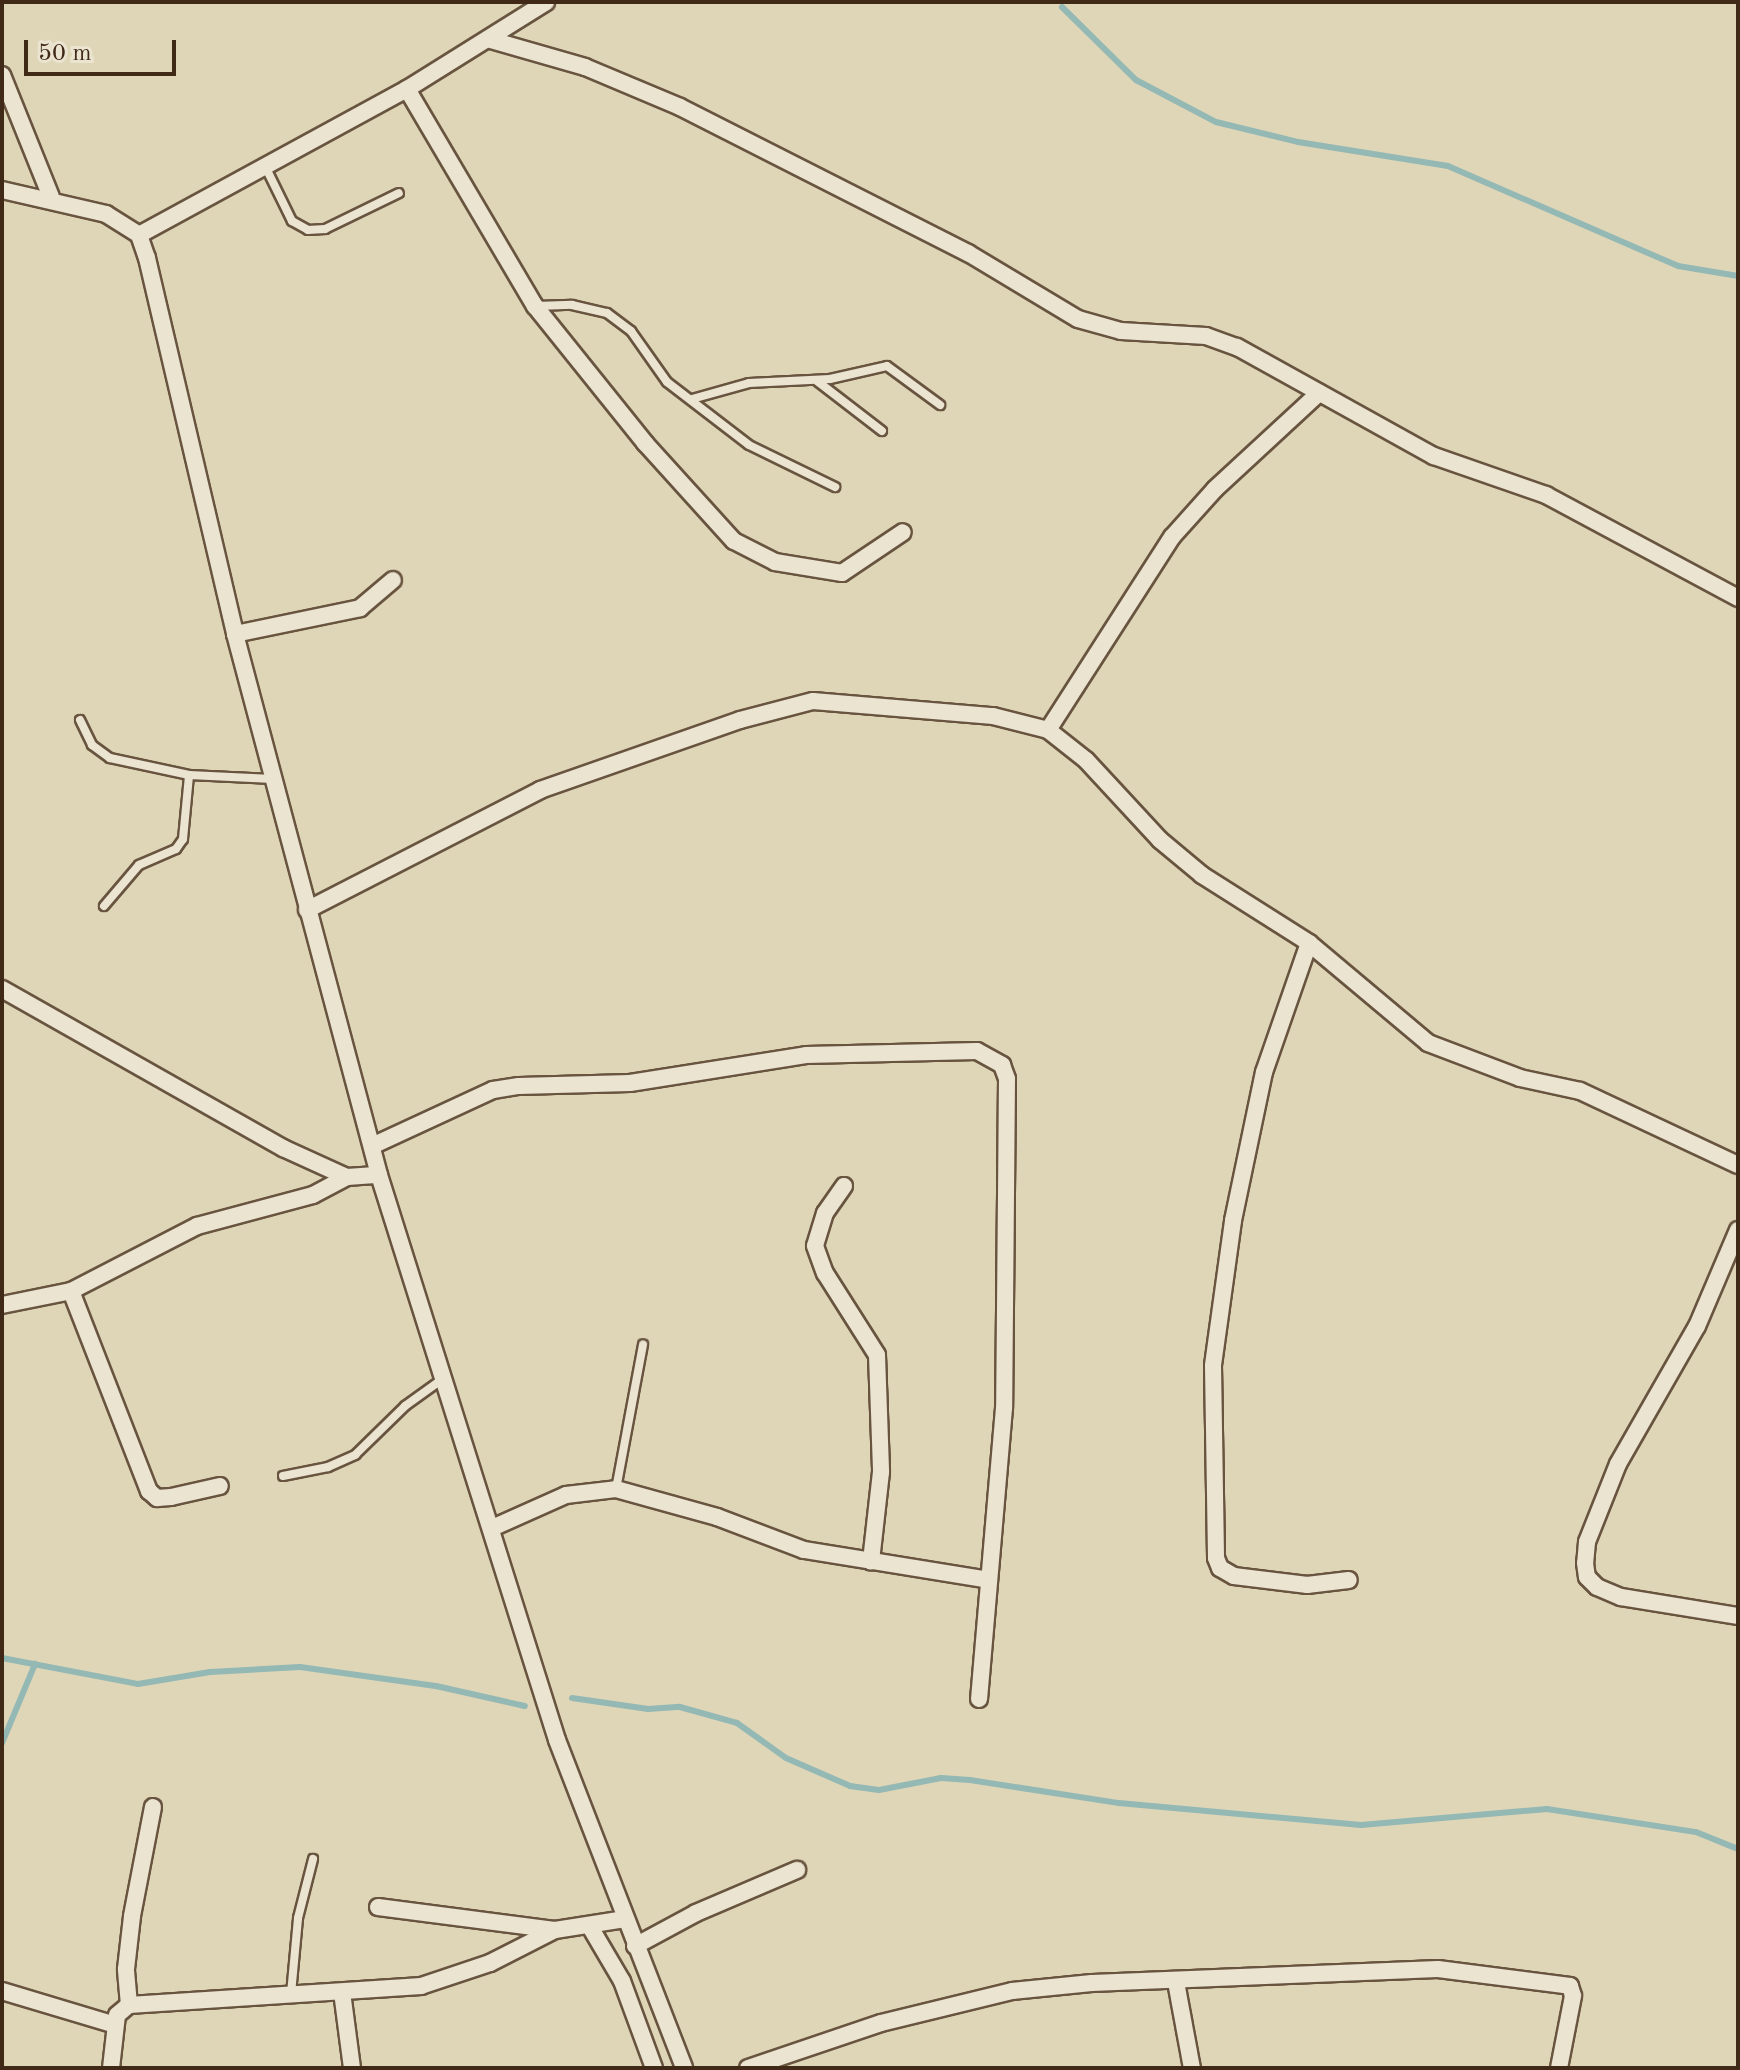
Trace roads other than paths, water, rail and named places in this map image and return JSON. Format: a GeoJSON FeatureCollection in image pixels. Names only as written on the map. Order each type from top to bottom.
{"type":"FeatureCollection","features":[{"type":"Feature","properties":{"kind":"street"},"geometry":{"type":"LineString","coordinates":[[139,235],[407,89],[491,40],[546,2]]}},
{"type":"Feature","properties":{"kind":"street"},"geometry":{"type":"LineString","coordinates":[[491,40],[585,67],[680,107],[968,253],[1078,319],[1121,331],[1206,336],[1237,347],[1434,456],[1546,495],[1738,598]]}},
{"type":"Feature","properties":{"kind":"street"},"geometry":{"type":"LineString","coordinates":[[2,75],[51,197]]}},
{"type":"Feature","properties":{"kind":"street"},"geometry":{"type":"LineString","coordinates":[[407,89],[535,306],[645,443],[748,552],[775,562],[842,573],[903,532]]}},
{"type":"Feature","properties":{"kind":"street"},"geometry":{"type":"LineString","coordinates":[[2,190],[51,197],[106,214],[139,235],[235,634],[307,910],[374,1145],[379,1175],[557,1740],[684,2068]]}},
{"type":"Feature","properties":{"kind":"street"},"geometry":{"type":"LineString","coordinates":[[1048,730],[1172,537],[1215,489],[1319,393]]}},
{"type":"Feature","properties":{"kind":"street"},"geometry":{"type":"LineString","coordinates":[[235,634],[360,608],[393,580]]}},
{"type":"Feature","properties":{"kind":"street"},"geometry":{"type":"LineString","coordinates":[[307,910],[540,790],[630,756],[813,701],[965,712],[1048,730],[1086,760],[1160,840],[1202,875],[1309,943],[1428,1043],[1520,1078],[1580,1091],[1738,1165]]}},
{"type":"Feature","properties":{"kind":"street"},"geometry":{"type":"LineString","coordinates":[[1309,943],[1264,1072],[1233,1221],[1213,1366],[1216,1558],[1220,1568],[1234,1576],[1307,1585],[1349,1580]]}},
{"type":"Feature","properties":{"kind":"street"},"geometry":{"type":"LineString","coordinates":[[2,989],[83,1030],[150,1077],[347,1177]]}},
{"type":"Feature","properties":{"kind":"street"},"geometry":{"type":"LineString","coordinates":[[374,1145],[493,1090],[519,1086],[630,1083],[806,1055],[930,1051],[993,1057],[1007,1079],[1004,1408],[979,1699]]}},
{"type":"Feature","properties":{"kind":"street"},"geometry":{"type":"LineString","coordinates":[[2,1305],[71,1291],[197,1226],[313,1195],[347,1177],[379,1175]]}},
{"type":"Feature","properties":{"kind":"street"},"geometry":{"type":"LineString","coordinates":[[844,1186],[825,1213],[815,1246],[825,1273],[877,1355],[881,1472],[871,1561]]}},
{"type":"Feature","properties":{"kind":"street"},"geometry":{"type":"LineString","coordinates":[[1738,1230],[1697,1326],[1618,1464],[1587,1542],[1585,1563],[1587,1577],[1597,1587],[1621,1597],[1738,1616]]}},
{"type":"Feature","properties":{"kind":"street"},"geometry":{"type":"LineString","coordinates":[[71,1291],[149,1491],[157,1498],[220,1486]]}},
{"type":"Feature","properties":{"kind":"street"},"geometry":{"type":"LineString","coordinates":[[492,1528],[566,1495],[616,1489],[717,1517],[804,1550],[989,1580]]}},
{"type":"Feature","properties":{"kind":"street"},"geometry":{"type":"LineString","coordinates":[[111,2068],[115,2025],[129,2005],[126,1969],[132,1916],[153,1807]]}},
{"type":"Feature","properties":{"kind":"street"},"geometry":{"type":"LineString","coordinates":[[635,1946],[696,1913],[797,1870]]}},
{"type":"Feature","properties":{"kind":"street"},"geometry":{"type":"LineString","coordinates":[[378,1907],[555,1930],[625,1919]]}},
{"type":"Feature","properties":{"kind":"street"},"geometry":{"type":"LineString","coordinates":[[589,1925],[622,1981],[654,2068]]}},
{"type":"Feature","properties":{"kind":"street"},"geometry":{"type":"LineString","coordinates":[[129,2005],[421,1986],[459,1975],[555,1930]]}},
{"type":"Feature","properties":{"kind":"street"},"geometry":{"type":"LineString","coordinates":[[748,2068],[881,2023],[1012,1991],[1438,1969],[1570,1986],[1573,1996],[1559,2068]]}},
{"type":"Feature","properties":{"kind":"street"},"geometry":{"type":"LineString","coordinates":[[1176,1982],[1192,2068]]}},
{"type":"Feature","properties":{"kind":"street"},"geometry":{"type":"LineString","coordinates":[[2,1991],[115,2025]]}},
{"type":"Feature","properties":{"kind":"street"},"geometry":{"type":"LineString","coordinates":[[342,1992],[352,2068]]}},
{"type":"Feature","properties":{"kind":"lane"},"geometry":{"type":"LineString","coordinates":[[266,168],[292,221],[308,230],[325,229],[399,193]]}},
{"type":"Feature","properties":{"kind":"lane"},"geometry":{"type":"LineString","coordinates":[[535,306],[572,305],[607,313],[631,331],[667,382],[749,445],[835,487]]}},
{"type":"Feature","properties":{"kind":"lane"},"geometry":{"type":"LineString","coordinates":[[692,399],[749,383],[817,381],[887,366],[940,405]]}},
{"type":"Feature","properties":{"kind":"lane"},"geometry":{"type":"LineString","coordinates":[[817,381],[882,431]]}},
{"type":"Feature","properties":{"kind":"lane"},"geometry":{"type":"LineString","coordinates":[[80,720],[92,745],[110,758],[189,775],[273,779]]}},
{"type":"Feature","properties":{"kind":"lane"},"geometry":{"type":"LineString","coordinates":[[104,906],[139,865],[176,849],[183,839],[189,775]]}},
{"type":"Feature","properties":{"kind":"lane"},"geometry":{"type":"LineString","coordinates":[[616,1489],[643,1345]]}},
{"type":"Feature","properties":{"kind":"lane"},"geometry":{"type":"LineString","coordinates":[[283,1476],[355,1455],[405,1406],[444,1378]]}},
{"type":"Feature","properties":{"kind":"lane"},"geometry":{"type":"LineString","coordinates":[[291,1995],[298,1918],[313,1859]]}},
{"type":"Feature","properties":{"kind":"waterway"},"geometry":{"type":"LineString","coordinates":[[1062,7],[1136,80],[1216,122],[1298,142],[1448,166],[1678,266],[1738,276]]}},
{"type":"Feature","properties":{"kind":"waterway"},"geometry":{"type":"LineString","coordinates":[[2,1658],[138,1684],[210,1672],[300,1667],[436,1686],[525,1706]]}},
{"type":"Feature","properties":{"kind":"waterway"},"geometry":{"type":"LineString","coordinates":[[2,1743],[35,1664]]}},
{"type":"Feature","properties":{"kind":"waterway"},"geometry":{"type":"LineString","coordinates":[[572,1698],[648,1709],[680,1707],[737,1723],[786,1758],[850,1786],[879,1790],[941,1778],[970,1780],[1119,1803],[1361,1825],[1547,1809],[1696,1832],[1738,1849]]}}]}
